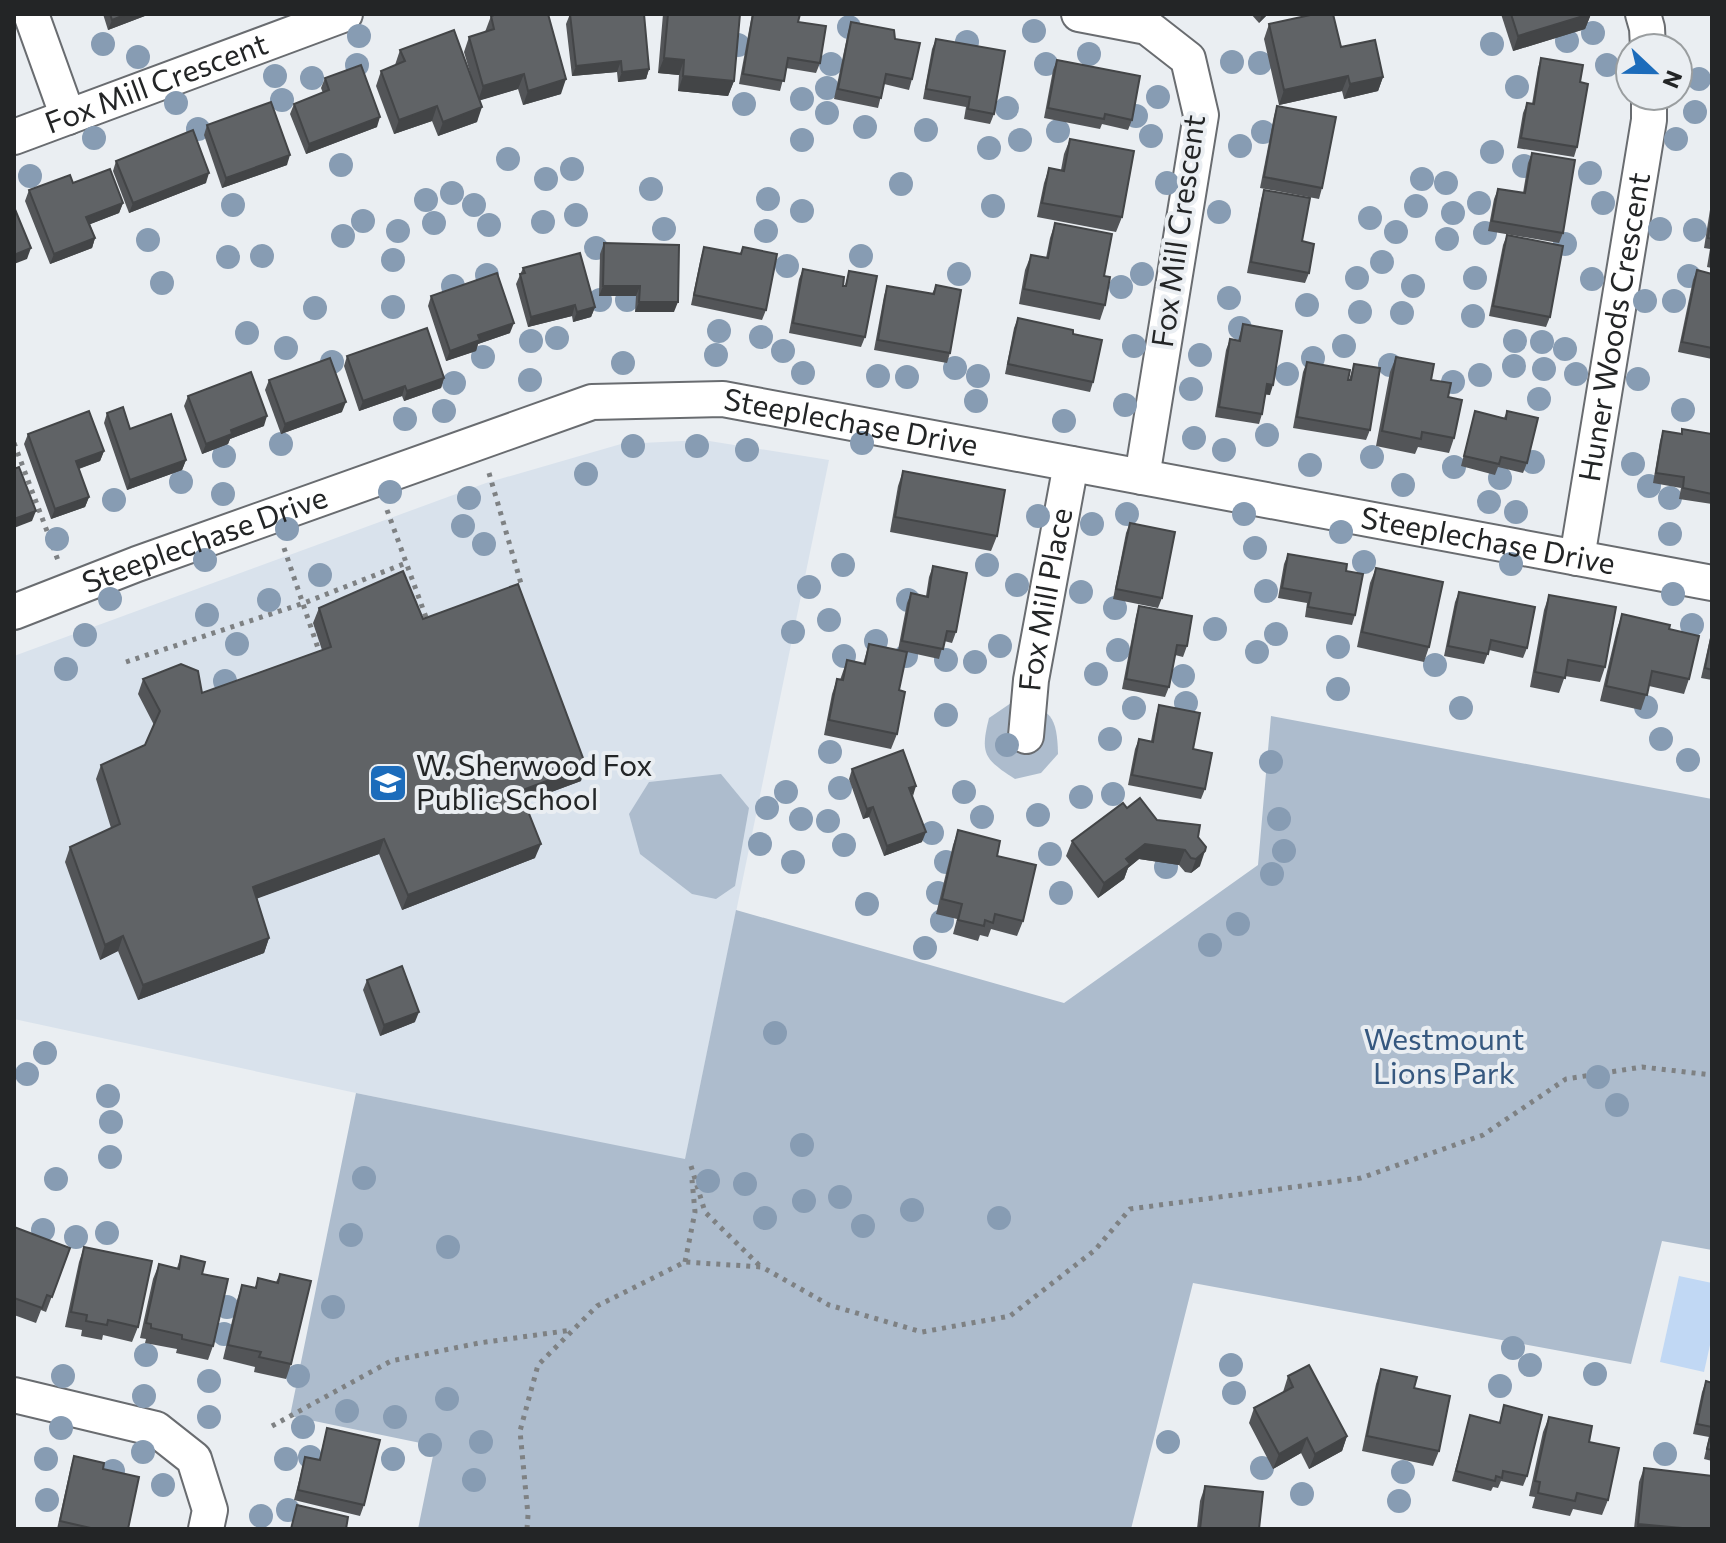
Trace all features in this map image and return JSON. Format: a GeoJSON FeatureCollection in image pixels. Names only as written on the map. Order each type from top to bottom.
{"type":"FeatureCollection","features":[{"type":"Feature","properties":{"kind":"street"},"geometry":{"type":"LineString","coordinates":[[31,14],[68,117]]}},
{"type":"Feature","properties":{"kind":"street","name":"Fox Mill Crescent"},"geometry":{"type":"LineString","coordinates":[[14,137],[345,14]]}},
{"type":"Feature","properties":{"kind":"street","name":"Fox Mill Crescent"},"geometry":{"type":"LineString","coordinates":[[1079,14],[1147,27],[1188,59],[1201,115],[1142,477]]}},
{"type":"Feature","properties":{"kind":"street","name":"Huner Woods Crescent"},"geometry":{"type":"LineString","coordinates":[[1577,558],[1649,112]]}},
{"type":"Feature","properties":{"kind":"street","name":"Steeplechase Drive"},"geometry":{"type":"LineString","coordinates":[[14,612],[592,402],[723,399],[1712,583]]}},
{"type":"Feature","properties":{"kind":"street","name":"Fox Mill Place"},"geometry":{"type":"LineString","coordinates":[[1026,736],[1031,680],[1071,464]]}},
{"type":"Feature","properties":{"kind":"street"},"geometry":{"type":"LineString","coordinates":[[14,1395],[156,1429],[194,1459],[210,1510],[206,1529]]}},
{"type":"Feature","properties":{"kind":"path"},"geometry":{"type":"LineString","coordinates":[[14,443],[69,591]]}},
{"type":"Feature","properties":{"kind":"path"},"geometry":{"type":"LineString","coordinates":[[489,472],[522,587]]}},
{"type":"Feature","properties":{"kind":"path"},"geometry":{"type":"LineString","coordinates":[[387,510],[427,620]]}},
{"type":"Feature","properties":{"kind":"path"},"geometry":{"type":"LineString","coordinates":[[284,548],[321,658]]}},
{"type":"Feature","properties":{"kind":"path"},"geometry":{"type":"LineString","coordinates":[[126,662],[304,603],[406,563]]}},
{"type":"Feature","properties":{"kind":"path"},"geometry":{"type":"LineString","coordinates":[[685,1262],[695,1212],[691,1166],[705,1212],[762,1267],[829,1305],[922,1332],[1010,1316],[1095,1250],[1130,1209],[1361,1178],[1483,1135],[1566,1079],[1642,1067],[1712,1075]]}},
{"type":"Feature","properties":{"kind":"path"},"geometry":{"type":"LineString","coordinates":[[527,1529],[520,1431],[538,1365],[597,1306],[685,1262],[762,1267]]}},
{"type":"Feature","properties":{"kind":"path"},"geometry":{"type":"LineString","coordinates":[[272,1426],[391,1361],[479,1343],[573,1330]]}},
{"type":"Feature","properties":{"kind":"shaded area","name":"W. Sherwood Fox Public School"},"geometry":{"type":"Polygon","coordinates":[[[703,440],[829,460],[685,1160],[14,1019],[14,656],[486,483],[621,444],[703,440]]]}},
{"type":"Feature","properties":{"kind":"shaded area"},"geometry":{"type":"Polygon","coordinates":[[[1679,1276],[1712,1283],[1712,1336],[1704,1372],[1660,1362],[1679,1276]]]}},
{"type":"Feature","properties":{"kind":"green space"},"geometry":{"type":"Polygon","coordinates":[[[1014,701],[1036,707],[1050,716],[1056,730],[1058,754],[1041,773],[1015,779],[991,760],[985,748],[989,718],[1014,701]]]}},
{"type":"Feature","properties":{"kind":"green space","name":"Westmount Lions Park"},"geometry":{"type":"Polygon","coordinates":[[[1271,716],[1712,799],[1712,1250],[1662,1241],[1631,1364],[1193,1283],[1131,1529],[418,1529],[435,1446],[290,1416],[356,1093],[685,1159],[736,910],[1064,1003],[1258,865],[1271,716]]]}},
{"type":"Feature","properties":{"kind":"green space"},"geometry":{"type":"Polygon","coordinates":[[[721,774],[749,808],[735,886],[716,899],[692,894],[640,854],[629,814],[649,782],[721,774]]]}},
{"type":"Feature","properties":{"kind":"building"},"geometry":{"type":"Polygon","coordinates":[[[110,14],[127,14],[112,20],[110,14]]]}},
{"type":"Feature","properties":{"kind":"building"},"geometry":{"type":"Polygon","coordinates":[[[548,14],[566,79],[528,91],[524,74],[483,86],[469,37],[494,29],[491,16],[548,14]]]}},
{"type":"Feature","properties":{"kind":"building"},"geometry":{"type":"Polygon","coordinates":[[[570,14],[644,14],[649,69],[622,72],[621,61],[576,66],[570,14]]]}},
{"type":"Feature","properties":{"kind":"building"},"geometry":{"type":"Polygon","coordinates":[[[668,14],[740,14],[734,81],[683,76],[684,60],[664,58],[668,14]]]}},
{"type":"Feature","properties":{"kind":"building"},"geometry":{"type":"Polygon","coordinates":[[[753,14],[800,14],[798,22],[826,26],[820,63],[788,58],[784,81],[743,74],[753,14]]]}},
{"type":"Feature","properties":{"kind":"building"},"geometry":{"type":"Polygon","coordinates":[[[1315,14],[1333,14],[1341,47],[1375,40],[1383,77],[1350,84],[1348,76],[1284,90],[1269,24],[1315,14]]]}},
{"type":"Feature","properties":{"kind":"building"},"geometry":{"type":"Polygon","coordinates":[[[1511,14],[1590,14],[1518,36],[1511,14]]]}},
{"type":"Feature","properties":{"kind":"building"},"geometry":{"type":"Polygon","coordinates":[[[851,22],[894,30],[895,39],[920,43],[912,79],[886,74],[881,98],[838,89],[851,22]]]}},
{"type":"Feature","properties":{"kind":"building"},"geometry":{"type":"Polygon","coordinates":[[[454,30],[482,107],[443,122],[437,106],[399,120],[381,71],[405,61],[400,50],[454,30]]]}},
{"type":"Feature","properties":{"kind":"building"},"geometry":{"type":"Polygon","coordinates":[[[936,39],[1005,51],[994,114],[968,109],[970,97],[926,89],[936,39]]]}},
{"type":"Feature","properties":{"kind":"building"},"geometry":{"type":"Polygon","coordinates":[[[1541,58],[1583,65],[1580,82],[1588,84],[1577,147],[1521,138],[1527,103],[1534,104],[1541,58]]]}},
{"type":"Feature","properties":{"kind":"building"},"geometry":{"type":"Polygon","coordinates":[[[1057,60],[1140,76],[1132,120],[1105,114],[1104,119],[1048,108],[1057,60]]]}},
{"type":"Feature","properties":{"kind":"building"},"geometry":{"type":"Polygon","coordinates":[[[361,65],[380,117],[309,144],[294,104],[329,90],[325,78],[361,65]]]}},
{"type":"Feature","properties":{"kind":"building"},"geometry":{"type":"Polygon","coordinates":[[[271,102],[290,155],[226,178],[207,125],[271,102]]]}},
{"type":"Feature","properties":{"kind":"building"},"geometry":{"type":"Polygon","coordinates":[[[1277,106],[1336,117],[1322,188],[1264,177],[1277,106]]]}},
{"type":"Feature","properties":{"kind":"building"},"geometry":{"type":"Polygon","coordinates":[[[193,130],[209,173],[133,203],[116,161],[193,130]]]}},
{"type":"Feature","properties":{"kind":"building"},"geometry":{"type":"Polygon","coordinates":[[[1070,139],[1134,151],[1122,217],[1042,203],[1049,168],[1064,171],[1070,139]]]}},
{"type":"Feature","properties":{"kind":"building"},"geometry":{"type":"Polygon","coordinates":[[[1532,153],[1575,160],[1563,233],[1492,221],[1498,189],[1525,193],[1532,153]]]}},
{"type":"Feature","properties":{"kind":"building"},"geometry":{"type":"Polygon","coordinates":[[[110,169],[123,203],[86,217],[95,238],[54,254],[29,190],[70,175],[73,183],[110,169]]]}},
{"type":"Feature","properties":{"kind":"building"},"geometry":{"type":"Polygon","coordinates":[[[1264,190],[1310,198],[1302,241],[1314,244],[1309,273],[1251,262],[1264,190]]]}},
{"type":"Feature","properties":{"kind":"building"},"geometry":{"type":"Polygon","coordinates":[[[14,207],[31,248],[14,255],[14,207]]]}},
{"type":"Feature","properties":{"kind":"building"},"geometry":{"type":"Polygon","coordinates":[[[1712,210],[1712,239],[1708,238],[1712,210]]]}},
{"type":"Feature","properties":{"kind":"building"},"geometry":{"type":"Polygon","coordinates":[[[1055,223],[1112,234],[1104,276],[1110,277],[1105,305],[1024,289],[1031,255],[1048,258],[1055,223]]]}},
{"type":"Feature","properties":{"kind":"building"},"geometry":{"type":"Polygon","coordinates":[[[1507,235],[1563,246],[1550,317],[1493,306],[1507,235]]]}},
{"type":"Feature","properties":{"kind":"building"},"geometry":{"type":"Polygon","coordinates":[[[604,243],[679,245],[678,302],[639,302],[640,286],[603,286],[604,243]]]}},
{"type":"Feature","properties":{"kind":"building"},"geometry":{"type":"Polygon","coordinates":[[[704,247],[741,254],[743,247],[777,254],[766,310],[694,295],[704,247]]]}},
{"type":"Feature","properties":{"kind":"building"},"geometry":{"type":"Polygon","coordinates":[[[580,253],[595,307],[577,312],[575,305],[531,317],[520,274],[525,273],[523,268],[580,253]]]}},
{"type":"Feature","properties":{"kind":"building"},"geometry":{"type":"Polygon","coordinates":[[[803,269],[844,277],[843,286],[846,286],[849,271],[877,276],[865,337],[793,323],[803,269]]]}},
{"type":"Feature","properties":{"kind":"building"},"geometry":{"type":"Polygon","coordinates":[[[1697,270],[1712,274],[1712,348],[1682,342],[1697,270]]]}},
{"type":"Feature","properties":{"kind":"building"},"geometry":{"type":"Polygon","coordinates":[[[497,273],[514,323],[478,335],[480,340],[450,351],[431,296],[497,273]]]}},
{"type":"Feature","properties":{"kind":"building"},"geometry":{"type":"Polygon","coordinates":[[[936,285],[961,290],[950,353],[878,340],[887,286],[934,294],[936,285]]]}},
{"type":"Feature","properties":{"kind":"building"},"geometry":{"type":"Polygon","coordinates":[[[1018,318],[1102,340],[1093,382],[1008,364],[1018,318]]]}},
{"type":"Feature","properties":{"kind":"building"},"geometry":{"type":"Polygon","coordinates":[[[1243,324],[1282,331],[1273,385],[1267,384],[1262,414],[1219,407],[1230,339],[1240,341],[1243,324]]]}},
{"type":"Feature","properties":{"kind":"building"},"geometry":{"type":"Polygon","coordinates":[[[427,328],[444,378],[407,391],[405,386],[363,401],[347,356],[427,328]]]}},
{"type":"Feature","properties":{"kind":"building"},"geometry":{"type":"Polygon","coordinates":[[[1396,357],[1434,364],[1431,380],[1451,383],[1448,397],[1462,400],[1454,438],[1422,432],[1421,439],[1382,431],[1396,357]]]}},
{"type":"Feature","properties":{"kind":"building"},"geometry":{"type":"Polygon","coordinates":[[[330,358],[346,402],[285,424],[269,380],[330,358]]]}},
{"type":"Feature","properties":{"kind":"building"},"geometry":{"type":"Polygon","coordinates":[[[1307,362],[1350,370],[1348,380],[1351,380],[1354,364],[1380,368],[1370,430],[1297,417],[1307,362]]]}},
{"type":"Feature","properties":{"kind":"building"},"geometry":{"type":"Polygon","coordinates":[[[251,372],[267,416],[206,444],[188,396],[251,372]]]}},
{"type":"Feature","properties":{"kind":"building"},"geometry":{"type":"Polygon","coordinates":[[[123,407],[130,429],[171,414],[186,460],[130,480],[107,413],[123,407]]]}},
{"type":"Feature","properties":{"kind":"building"},"geometry":{"type":"Polygon","coordinates":[[[89,411],[104,451],[76,461],[89,497],[55,509],[28,434],[89,411]]]}},
{"type":"Feature","properties":{"kind":"building"},"geometry":{"type":"Polygon","coordinates":[[[1475,411],[1506,419],[1507,411],[1538,418],[1527,463],[1501,457],[1499,464],[1464,456],[1475,411]]]}},
{"type":"Feature","properties":{"kind":"building"},"geometry":{"type":"Polygon","coordinates":[[[1682,429],[1712,434],[1712,494],[1683,488],[1684,477],[1656,473],[1663,431],[1682,434],[1682,429]]]}},
{"type":"Feature","properties":{"kind":"building"},"geometry":{"type":"Polygon","coordinates":[[[19,467],[36,511],[14,519],[14,469],[19,467]]]}},
{"type":"Feature","properties":{"kind":"building"},"geometry":{"type":"Polygon","coordinates":[[[903,471],[1005,490],[997,536],[895,517],[903,471]]]}},
{"type":"Feature","properties":{"kind":"building"},"geometry":{"type":"Polygon","coordinates":[[[1130,523],[1175,532],[1162,598],[1116,589],[1130,523]]]}},
{"type":"Feature","properties":{"kind":"building"},"geometry":{"type":"Polygon","coordinates":[[[1288,554],[1347,564],[1346,571],[1363,574],[1355,615],[1308,607],[1311,593],[1282,588],[1288,554]]]}},
{"type":"Feature","properties":{"kind":"building"},"geometry":{"type":"Polygon","coordinates":[[[933,566],[967,573],[956,632],[947,631],[943,649],[902,641],[911,593],[928,597],[933,566]]]}},
{"type":"Feature","properties":{"kind":"building"},"geometry":{"type":"Polygon","coordinates":[[[1376,568],[1443,582],[1429,647],[1362,632],[1376,568]]]}},
{"type":"Feature","properties":{"kind":"building"},"geometry":{"type":"Polygon","coordinates":[[[403,571],[423,619],[518,584],[586,766],[520,791],[541,844],[408,895],[384,839],[253,887],[269,938],[143,985],[123,936],[105,945],[70,847],[120,824],[101,765],[145,745],[160,711],[143,679],[181,664],[198,671],[202,693],[331,647],[319,608],[403,571]]]}},
{"type":"Feature","properties":{"kind":"building"},"geometry":{"type":"Polygon","coordinates":[[[1459,592],[1535,607],[1527,648],[1491,640],[1488,654],[1448,646],[1459,592]]]}},
{"type":"Feature","properties":{"kind":"building"},"geometry":{"type":"Polygon","coordinates":[[[1549,595],[1616,607],[1605,667],[1568,660],[1565,678],[1535,672],[1549,595]]]}},
{"type":"Feature","properties":{"kind":"building"},"geometry":{"type":"Polygon","coordinates":[[[1139,606],[1192,616],[1187,646],[1177,645],[1169,687],[1126,679],[1139,606]]]}},
{"type":"Feature","properties":{"kind":"building"},"geometry":{"type":"Polygon","coordinates":[[[1622,614],[1670,625],[1669,629],[1699,636],[1689,679],[1652,671],[1647,695],[1606,686],[1622,614]]]}},
{"type":"Feature","properties":{"kind":"building"},"geometry":{"type":"Polygon","coordinates":[[[1712,633],[1712,670],[1705,668],[1712,633]]]}},
{"type":"Feature","properties":{"kind":"building"},"geometry":{"type":"Polygon","coordinates":[[[869,644],[907,652],[899,690],[905,692],[897,734],[829,720],[837,679],[843,680],[847,660],[865,664],[869,644]]]}},
{"type":"Feature","properties":{"kind":"building"},"geometry":{"type":"Polygon","coordinates":[[[1159,705],[1200,713],[1193,749],[1212,753],[1205,789],[1132,775],[1139,739],[1153,742],[1159,705]]]}},
{"type":"Feature","properties":{"kind":"building"},"geometry":{"type":"Polygon","coordinates":[[[903,750],[916,786],[909,788],[926,832],[887,846],[873,807],[867,809],[852,769],[903,750]]]}},
{"type":"Feature","properties":{"kind":"building"},"geometry":{"type":"Polygon","coordinates":[[[1140,798],[1157,820],[1200,825],[1198,837],[1206,847],[1205,851],[1196,859],[1185,850],[1145,844],[1126,859],[1130,864],[1104,883],[1072,841],[1123,803],[1127,808],[1140,798]]]}},
{"type":"Feature","properties":{"kind":"building"},"geometry":{"type":"Polygon","coordinates":[[[958,830],[1000,841],[997,856],[1036,865],[1023,921],[995,914],[993,923],[985,920],[984,926],[958,920],[962,904],[942,899],[958,830]]]}},
{"type":"Feature","properties":{"kind":"building"},"geometry":{"type":"Polygon","coordinates":[[[402,966],[419,1012],[384,1025],[367,980],[402,966]]]}},
{"type":"Feature","properties":{"kind":"building"},"geometry":{"type":"Polygon","coordinates":[[[14,1227],[70,1248],[52,1297],[47,1295],[42,1308],[14,1298],[14,1227]]]}},
{"type":"Feature","properties":{"kind":"building"},"geometry":{"type":"Polygon","coordinates":[[[84,1247],[152,1261],[138,1327],[108,1320],[107,1325],[86,1321],[87,1315],[71,1312],[84,1247]]]}},
{"type":"Feature","properties":{"kind":"building"},"geometry":{"type":"Polygon","coordinates":[[[181,1256],[205,1262],[202,1274],[228,1279],[213,1346],[182,1339],[182,1335],[151,1328],[151,1324],[146,1323],[159,1264],[179,1269],[181,1256]]]}},
{"type":"Feature","properties":{"kind":"building"},"geometry":{"type":"Polygon","coordinates":[[[280,1274],[311,1281],[291,1364],[259,1357],[261,1352],[228,1345],[242,1285],[256,1288],[258,1278],[278,1283],[280,1274]]]}},
{"type":"Feature","properties":{"kind":"building"},"geometry":{"type":"Polygon","coordinates":[[[1309,1365],[1347,1436],[1315,1454],[1307,1438],[1279,1454],[1254,1408],[1293,1387],[1288,1376],[1309,1365]]]}},
{"type":"Feature","properties":{"kind":"building"},"geometry":{"type":"Polygon","coordinates":[[[1381,1369],[1417,1377],[1414,1388],[1450,1396],[1439,1451],[1367,1436],[1381,1369]]]}},
{"type":"Feature","properties":{"kind":"building"},"geometry":{"type":"Polygon","coordinates":[[[1706,1381],[1712,1383],[1712,1427],[1697,1424],[1706,1381]]]}},
{"type":"Feature","properties":{"kind":"building"},"geometry":{"type":"Polygon","coordinates":[[[1504,1405],[1542,1415],[1527,1476],[1503,1471],[1502,1478],[1496,1476],[1495,1481],[1456,1471],[1470,1415],[1500,1423],[1504,1405]]]}},
{"type":"Feature","properties":{"kind":"building"},"geometry":{"type":"Polygon","coordinates":[[[1549,1417],[1592,1426],[1589,1442],[1619,1448],[1608,1500],[1577,1493],[1575,1501],[1538,1493],[1540,1482],[1535,1481],[1549,1417]]]}},
{"type":"Feature","properties":{"kind":"building"},"geometry":{"type":"Polygon","coordinates":[[[327,1428],[380,1440],[364,1505],[298,1490],[305,1457],[320,1460],[327,1428]]]}},
{"type":"Feature","properties":{"kind":"building"},"geometry":{"type":"Polygon","coordinates":[[[1712,1429],[1712,1450],[1707,1449],[1712,1429]]]}},
{"type":"Feature","properties":{"kind":"building"},"geometry":{"type":"Polygon","coordinates":[[[74,1456],[104,1463],[103,1469],[139,1477],[128,1529],[95,1529],[60,1521],[74,1456]]]}},
{"type":"Feature","properties":{"kind":"building"},"geometry":{"type":"Polygon","coordinates":[[[1644,1468],[1712,1476],[1712,1529],[1638,1524],[1644,1468]]]}},
{"type":"Feature","properties":{"kind":"building"},"geometry":{"type":"Polygon","coordinates":[[[1205,1486],[1263,1492],[1259,1529],[1200,1529],[1205,1486]]]}},
{"type":"Feature","properties":{"kind":"building"},"geometry":{"type":"Polygon","coordinates":[[[297,1505],[348,1517],[346,1529],[291,1529],[297,1505]]]}},
{"type":"Feature","properties":{"kind":"place","name":"W. Sherwood Fox Public School"},"geometry":{"type":"Point","coordinates":[388,783]}}]}
